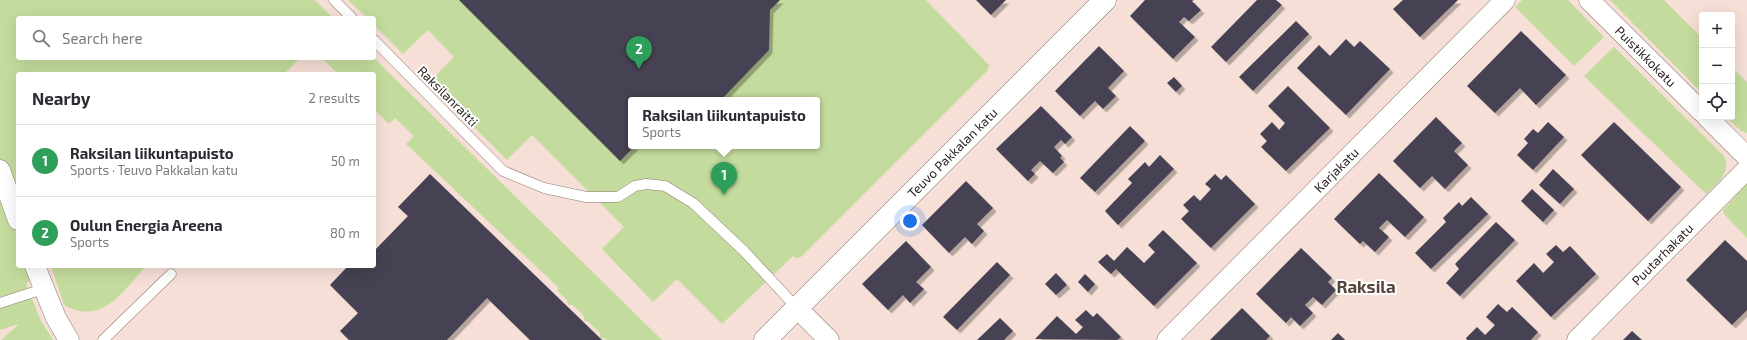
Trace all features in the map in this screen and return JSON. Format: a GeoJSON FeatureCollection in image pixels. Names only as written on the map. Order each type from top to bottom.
{"type":"FeatureCollection","features":[{"type":"Feature","properties":{"kind":"street","name":"Teuvo Pakkalan katu"},"geometry":{"type":"LineString","coordinates":[[765,340],[798,309],[1105,0]]}},
{"type":"Feature","properties":{"kind":"street","name":"Karjakatu"},"geometry":{"type":"LineString","coordinates":[[1167,340],[1506,0]]}},
{"type":"Feature","properties":{"kind":"street","name":"Puistikkokatu"},"geometry":{"type":"LineString","coordinates":[[1590,0],[1699,109]]}},
{"type":"Feature","properties":{"kind":"street"},"geometry":{"type":"LineString","coordinates":[[1710,120],[1747,157]]}},
{"type":"Feature","properties":{"kind":"street","name":"Puutarhakatu"},"geometry":{"type":"LineString","coordinates":[[1577,340],[1747,169]]}},
{"type":"Feature","properties":{"kind":"street"},"geometry":{"type":"LineString","coordinates":[[0,170],[16,214]]}},
{"type":"Feature","properties":{"kind":"street"},"geometry":{"type":"LineString","coordinates":[[36,268],[56,318],[69,340]]}},
{"type":"Feature","properties":{"kind":"street"},"geometry":{"type":"LineString","coordinates":[[798,309],[829,340]]}},
{"type":"Feature","properties":{"kind":"lane"},"geometry":{"type":"LineString","coordinates":[[334,0],[350,16]]}},
{"type":"Feature","properties":{"kind":"lane","name":"Raksilanraitti"},"geometry":{"type":"LineString","coordinates":[[376,42],[503,171],[544,188],[586,197],[618,197],[635,186],[646,184],[665,186],[693,203],[744,251],[798,309]]}},
{"type":"Feature","properties":{"kind":"lane"},"geometry":{"type":"LineString","coordinates":[[103,340],[171,274]]}},
{"type":"Feature","properties":{"kind":"lane"},"geometry":{"type":"LineString","coordinates":[[0,303],[43,289]]}},
{"type":"Feature","properties":{"kind":"green space"},"geometry":{"type":"Polygon","coordinates":[[[0,0],[315,0],[331,16],[16,16],[16,60],[298,60],[286,72],[16,72],[16,268],[42,268],[26,284],[40,319],[53,340],[1,340],[19,324],[0,330],[0,0]]]}},
{"type":"Feature","properties":{"kind":"green space"},"geometry":{"type":"Polygon","coordinates":[[[348,0],[926,0],[990,66],[987,69],[988,70],[801,257],[796,258],[793,256],[722,324],[677,279],[653,302],[602,249],[624,227],[532,135],[507,160],[429,82],[454,57],[428,30],[403,54],[376,27],[376,16],[365,16],[348,0]]]}},
{"type":"Feature","properties":{"kind":"green space"},"geometry":{"type":"Polygon","coordinates":[[[1522,0],[1568,0],[1604,37],[1574,66],[1515,7],[1522,0]]]}},
{"type":"Feature","properties":{"kind":"green space"},"geometry":{"type":"Polygon","coordinates":[[[1610,0],[1664,0],[1699,35],[1699,90],[1610,0]]]}},
{"type":"Feature","properties":{"kind":"green space"},"geometry":{"type":"Polygon","coordinates":[[[1614,47],[1724,156],[1726,162],[1725,173],[1719,182],[1706,194],[1584,76],[1614,47]]]}},
{"type":"Feature","properties":{"kind":"green space"},"geometry":{"type":"Polygon","coordinates":[[[324,60],[376,60],[662,340],[607,340],[605,338],[600,338],[600,333],[589,322],[584,321],[584,316],[573,305],[568,305],[567,300],[557,290],[559,288],[406,144],[414,136],[395,118],[389,124],[376,111],[376,72],[336,72],[324,60]]]}},
{"type":"Feature","properties":{"kind":"green space"},"geometry":{"type":"Polygon","coordinates":[[[1735,70],[1747,82],[1747,133],[1741,131],[1729,120],[1735,120],[1735,70]]]}},
{"type":"Feature","properties":{"kind":"green space"},"geometry":{"type":"Polygon","coordinates":[[[1747,184],[1747,238],[1724,214],[1723,210],[1747,184]]]}},
{"type":"Feature","properties":{"kind":"green space"},"geometry":{"type":"Polygon","coordinates":[[[52,268],[144,268],[120,295],[101,309],[90,311],[78,310],[64,305],[52,268]]]}},
{"type":"Feature","properties":{"kind":"building"},"geometry":{"type":"Polygon","coordinates":[[[459,0],[780,0],[770,10],[769,50],[724,97],[628,97],[628,149],[632,149],[620,161],[459,0]]]}},
{"type":"Feature","properties":{"kind":"building"},"geometry":{"type":"Polygon","coordinates":[[[976,0],[1006,0],[991,15],[976,0]]]}},
{"type":"Feature","properties":{"kind":"building"},"geometry":{"type":"Polygon","coordinates":[[[1145,0],[1194,0],[1192,1],[1201,10],[1189,21],[1184,17],[1179,22],[1195,37],[1173,59],[1130,16],[1145,0]]]}},
{"type":"Feature","properties":{"kind":"building"},"geometry":{"type":"Polygon","coordinates":[[[1257,0],[1276,0],[1282,5],[1226,62],[1211,47],[1257,0]]]}},
{"type":"Feature","properties":{"kind":"building"},"geometry":{"type":"Polygon","coordinates":[[[1403,0],[1458,0],[1420,37],[1393,9],[1403,0]]]}},
{"type":"Feature","properties":{"kind":"building"},"geometry":{"type":"Polygon","coordinates":[[[1296,21],[1309,34],[1253,91],[1239,77],[1296,21]]]}},
{"type":"Feature","properties":{"kind":"building"},"geometry":{"type":"Polygon","coordinates":[[[1521,31],[1566,75],[1536,105],[1520,88],[1495,113],[1467,86],[1521,31]]]}},
{"type":"Feature","properties":{"kind":"building"},"geometry":{"type":"Polygon","coordinates":[[[1346,39],[1354,47],[1360,41],[1390,69],[1346,115],[1297,68],[1319,45],[1330,56],[1346,39]]]}},
{"type":"Feature","properties":{"kind":"building"},"geometry":{"type":"Polygon","coordinates":[[[1099,46],[1124,71],[1108,88],[1116,96],[1103,109],[1095,101],[1080,116],[1055,91],[1099,46]]]}},
{"type":"Feature","properties":{"kind":"building"},"geometry":{"type":"Polygon","coordinates":[[[1174,77],[1182,86],[1176,92],[1167,83],[1174,77]]]}},
{"type":"Feature","properties":{"kind":"building"},"geometry":{"type":"Polygon","coordinates":[[[1288,86],[1330,128],[1286,171],[1261,147],[1267,141],[1260,134],[1272,122],[1279,130],[1285,123],[1268,106],[1288,86]]]}},
{"type":"Feature","properties":{"kind":"building"},"geometry":{"type":"Polygon","coordinates":[[[1041,106],[1072,137],[1065,144],[1061,140],[1054,147],[1062,156],[1060,158],[1064,162],[1053,173],[1040,161],[1031,170],[1035,174],[1028,181],[996,149],[1041,106]]]}},
{"type":"Feature","properties":{"kind":"building"},"geometry":{"type":"Polygon","coordinates":[[[1436,117],[1462,143],[1454,151],[1468,165],[1445,189],[1432,176],[1420,188],[1393,161],[1436,117]]]}},
{"type":"Feature","properties":{"kind":"building"},"geometry":{"type":"Polygon","coordinates":[[[1548,122],[1564,137],[1533,170],[1517,155],[1528,143],[1524,139],[1533,129],[1538,133],[1548,122]]]}},
{"type":"Feature","properties":{"kind":"building"},"geometry":{"type":"Polygon","coordinates":[[[1614,122],[1681,187],[1648,221],[1581,155],[1614,122]]]}},
{"type":"Feature","properties":{"kind":"building"},"geometry":{"type":"Polygon","coordinates":[[[1130,126],[1145,141],[1095,192],[1080,178],[1130,126]]]}},
{"type":"Feature","properties":{"kind":"building"},"geometry":{"type":"Polygon","coordinates":[[[1160,155],[1174,169],[1118,225],[1105,211],[1132,183],[1128,179],[1145,162],[1149,167],[1160,155]]]}},
{"type":"Feature","properties":{"kind":"building"},"geometry":{"type":"Polygon","coordinates":[[[1553,169],[1574,189],[1560,204],[1539,185],[1553,169]]]}},
{"type":"Feature","properties":{"kind":"building"},"geometry":{"type":"Polygon","coordinates":[[[1379,173],[1424,217],[1405,237],[1387,220],[1379,228],[1389,237],[1375,252],[1363,241],[1360,244],[1334,219],[1379,173]]]}},
{"type":"Feature","properties":{"kind":"building"},"geometry":{"type":"Polygon","coordinates":[[[430,174],[602,340],[530,340],[487,298],[447,340],[349,340],[340,331],[358,313],[330,285],[346,268],[376,268],[376,249],[408,216],[398,207],[430,174]]]}},
{"type":"Feature","properties":{"kind":"building"},"geometry":{"type":"Polygon","coordinates":[[[1215,174],[1221,180],[1226,175],[1255,204],[1211,248],[1181,219],[1189,211],[1183,205],[1194,195],[1200,201],[1211,189],[1205,184],[1215,174]]]}},
{"type":"Feature","properties":{"kind":"building"},"geometry":{"type":"Polygon","coordinates":[[[966,181],[993,208],[977,224],[984,231],[972,244],[965,237],[949,253],[922,225],[966,181]]]}},
{"type":"Feature","properties":{"kind":"building"},"geometry":{"type":"Polygon","coordinates":[[[1532,189],[1554,210],[1543,222],[1521,201],[1532,189]]]}},
{"type":"Feature","properties":{"kind":"building"},"geometry":{"type":"Polygon","coordinates":[[[1471,197],[1488,214],[1431,269],[1415,253],[1446,222],[1443,218],[1459,202],[1462,206],[1471,197]]]}},
{"type":"Feature","properties":{"kind":"building"},"geometry":{"type":"Polygon","coordinates":[[[1496,222],[1515,240],[1460,296],[1446,283],[1459,269],[1455,264],[1496,222]]]}},
{"type":"Feature","properties":{"kind":"building"},"geometry":{"type":"Polygon","coordinates":[[[1163,230],[1197,263],[1154,306],[1116,269],[1111,274],[1098,262],[1107,254],[1114,261],[1127,247],[1144,263],[1155,252],[1148,245],[1163,230]]]}},
{"type":"Feature","properties":{"kind":"building"},"geometry":{"type":"Polygon","coordinates":[[[1725,240],[1747,261],[1747,310],[1732,325],[1686,280],[1725,240]]]}},
{"type":"Feature","properties":{"kind":"building"},"geometry":{"type":"Polygon","coordinates":[[[906,241],[931,267],[916,282],[924,289],[910,303],[903,295],[888,310],[862,284],[906,241]]]}},
{"type":"Feature","properties":{"kind":"building"},"geometry":{"type":"Polygon","coordinates":[[[1556,245],[1563,252],[1570,246],[1596,274],[1551,317],[1516,281],[1534,263],[1543,273],[1554,262],[1546,254],[1556,245]]]}},
{"type":"Feature","properties":{"kind":"building"},"geometry":{"type":"Polygon","coordinates":[[[1301,248],[1332,278],[1328,282],[1336,290],[1322,305],[1313,297],[1305,305],[1313,313],[1300,326],[1291,317],[1286,323],[1256,294],[1301,248]]]}},
{"type":"Feature","properties":{"kind":"building"},"geometry":{"type":"Polygon","coordinates":[[[997,262],[1010,275],[957,330],[943,317],[997,262]]]}},
{"type":"Feature","properties":{"kind":"building"},"geometry":{"type":"Polygon","coordinates":[[[1056,273],[1067,285],[1056,295],[1045,284],[1056,273]]]}},
{"type":"Feature","properties":{"kind":"building"},"geometry":{"type":"Polygon","coordinates":[[[1085,274],[1095,284],[1088,292],[1078,282],[1085,274]]]}},
{"type":"Feature","properties":{"kind":"building"},"geometry":{"type":"Polygon","coordinates":[[[1498,304],[1507,312],[1512,307],[1538,332],[1531,340],[1467,340],[1466,338],[1477,327],[1485,335],[1495,325],[1486,317],[1498,304]]]}},
{"type":"Feature","properties":{"kind":"building"},"geometry":{"type":"Polygon","coordinates":[[[1242,308],[1270,336],[1266,340],[1210,340],[1242,308]]]}},
{"type":"Feature","properties":{"kind":"building"},"geometry":{"type":"Polygon","coordinates":[[[1086,310],[1093,317],[1097,313],[1121,337],[1117,340],[1035,339],[1057,316],[1076,334],[1083,327],[1075,320],[1086,310]]]}},
{"type":"Feature","properties":{"kind":"building"},"geometry":{"type":"Polygon","coordinates":[[[1000,318],[1013,331],[1004,340],[977,340],[1000,318]]]}},
{"type":"Feature","properties":{"kind":"building"},"geometry":{"type":"Polygon","coordinates":[[[1632,331],[1642,340],[1623,340],[1632,331]]]}},
{"type":"Feature","properties":{"kind":"building"},"geometry":{"type":"Polygon","coordinates":[[[1338,333],[1345,340],[1331,340],[1338,333]]]}},
{"type":"Feature","properties":{"kind":"place","name":"Oulun Energia Areena"},"geometry":{"type":"Point","coordinates":[639,69]}},
{"type":"Feature","properties":{"kind":"place","name":"Raksilan liikuntapuisto"},"geometry":{"type":"Point","coordinates":[724,195]}},
{"type":"Feature","properties":{"kind":"district","name":"Raksila"},"geometry":{"type":"Point","coordinates":[1366,287]}}]}
